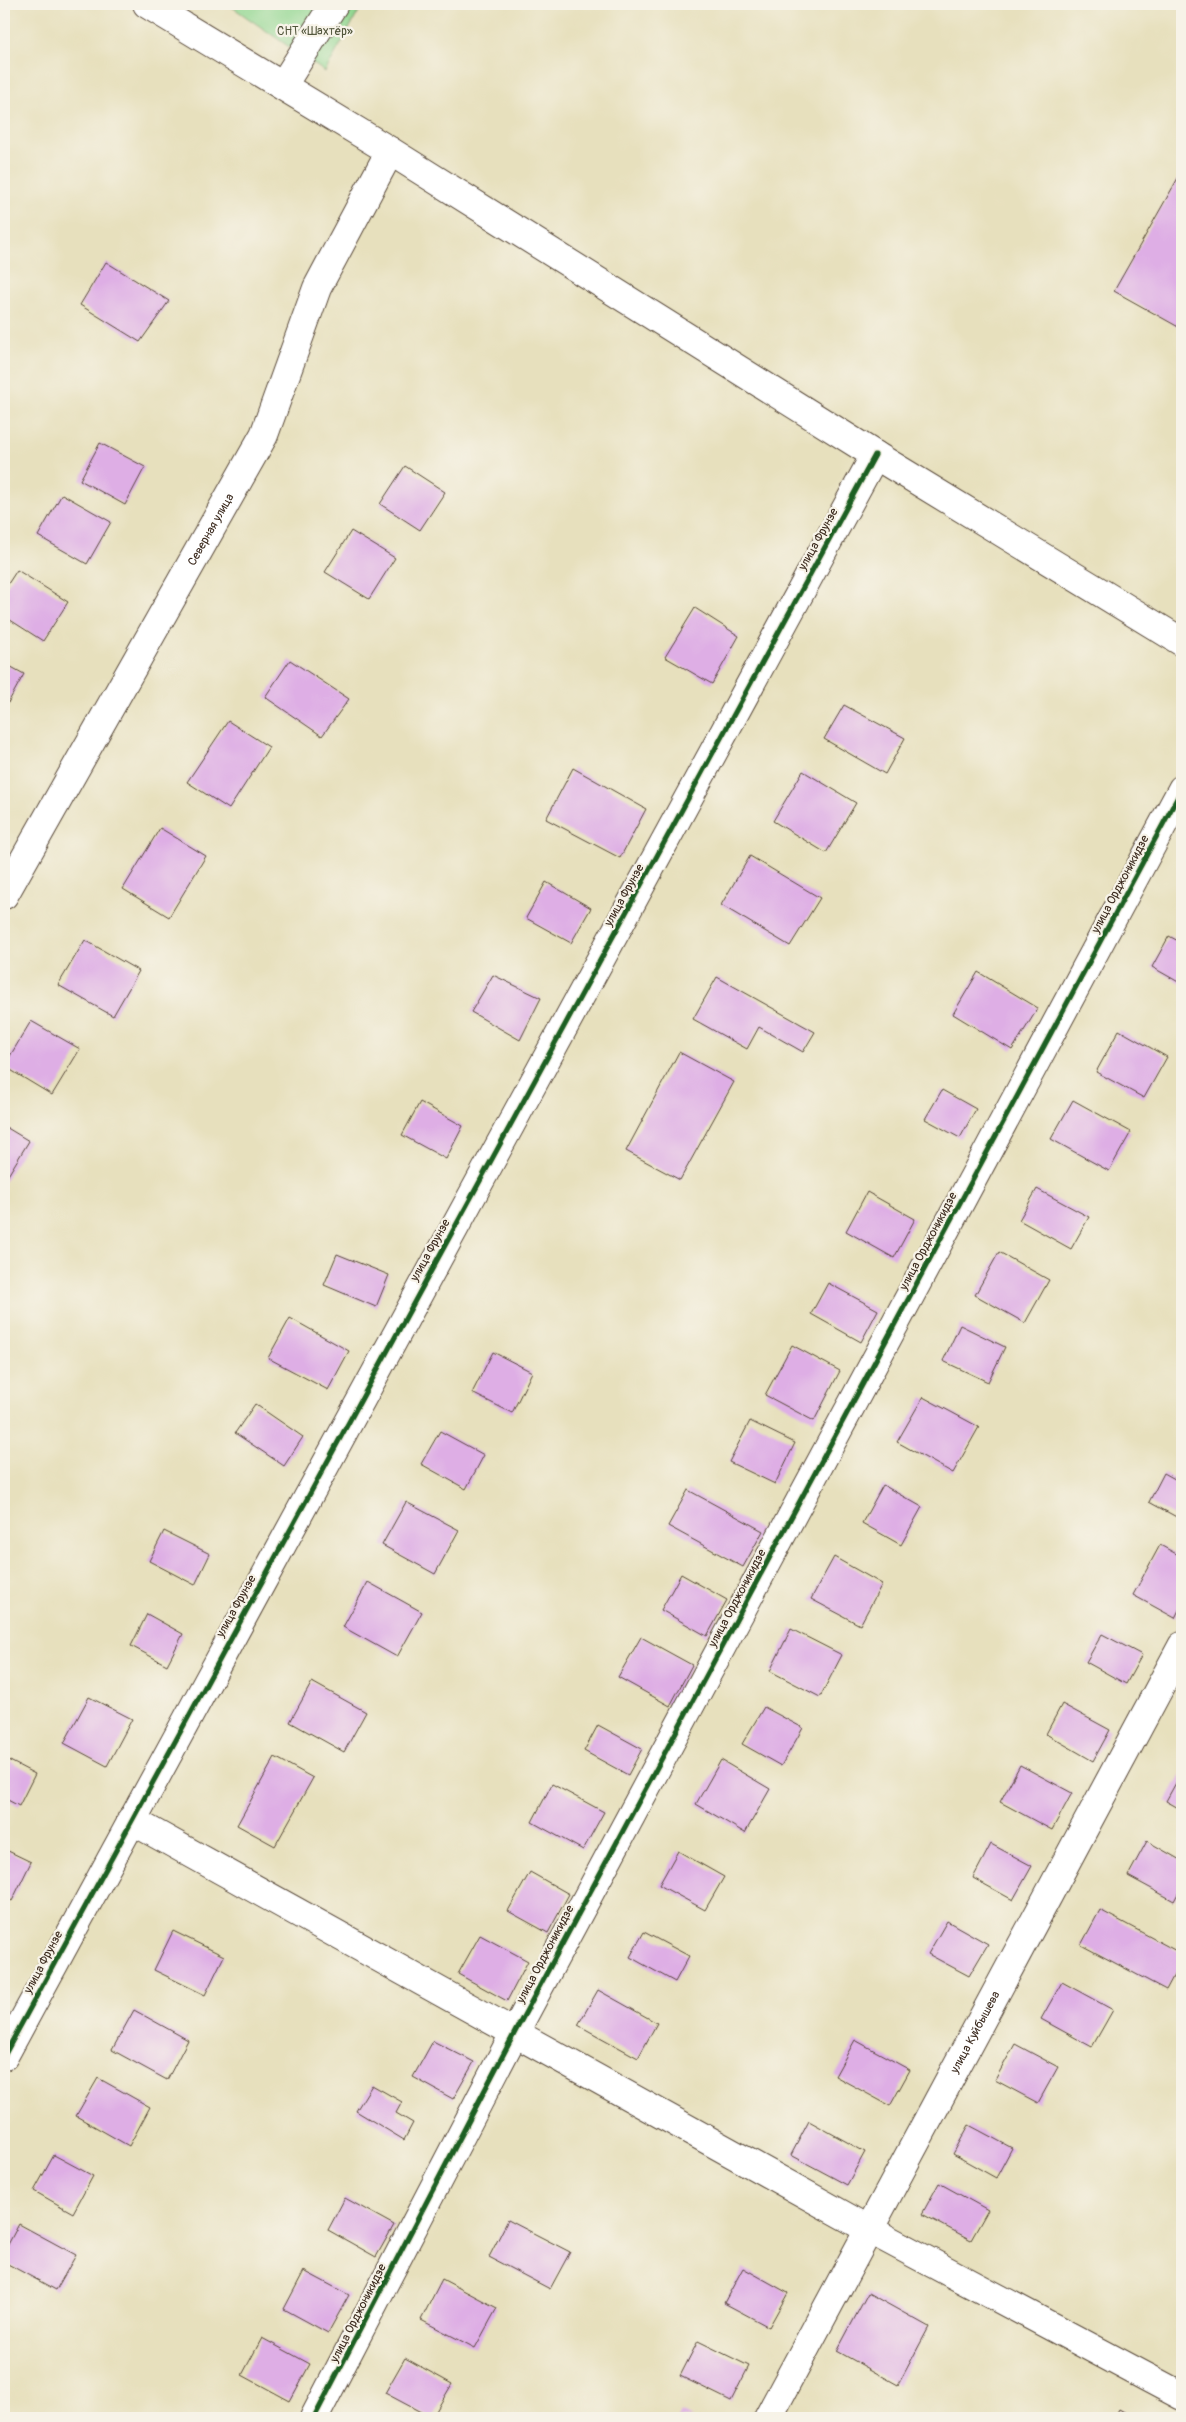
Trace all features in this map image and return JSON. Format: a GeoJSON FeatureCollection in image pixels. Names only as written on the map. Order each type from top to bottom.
{"type":"FeatureCollection","features":[{"type":"Feature","properties":{"kind":"street"},"geometry":{"type":"LineString","coordinates":[[147,4],[283,85],[875,455],[1182,642]]}},
{"type":"Feature","properties":{"kind":"street"},"geometry":{"type":"LineString","coordinates":[[283,85],[334,4]]}},
{"type":"Feature","properties":{"kind":"street","name":"Северная улица"},"geometry":{"type":"LineString","coordinates":[[4,895],[264,435],[317,288],[390,151]]}},
{"type":"Feature","properties":{"kind":"street","name":"улица Фрунзе"},"geometry":{"type":"LineString","coordinates":[[4,2056],[875,455]]}},
{"type":"Feature","properties":{"kind":"street","name":"улица Орджоникидзе"},"geometry":{"type":"LineString","coordinates":[[314,2418],[515,2032],[1182,789]]}},
{"type":"Feature","properties":{"kind":"street","name":"улица Куйбышева"},"geometry":{"type":"LineString","coordinates":[[768,2418],[1182,1646]]}},
{"type":"Feature","properties":{"kind":"street"},"geometry":{"type":"LineString","coordinates":[[131,1820],[870,2230],[1182,2396]]}},
{"type":"Feature","properties":{"kind":"green space","name":"СНТ «Шахтёр»"},"geometry":{"type":"Polygon","coordinates":[[[228,4],[363,4],[325,72],[228,4]]]}},
{"type":"Feature","properties":{"kind":"building"},"geometry":{"type":"Polygon","coordinates":[[[1182,171],[1182,329],[1114,291],[1182,171]]]}},
{"type":"Feature","properties":{"kind":"building"},"geometry":{"type":"Polygon","coordinates":[[[106,262],[169,301],[140,342],[80,305],[106,262]]]}},
{"type":"Feature","properties":{"kind":"building"},"geometry":{"type":"Polygon","coordinates":[[[100,443],[145,467],[125,505],[80,480],[100,443]]]}},
{"type":"Feature","properties":{"kind":"building"},"geometry":{"type":"Polygon","coordinates":[[[405,466],[445,492],[420,530],[380,504],[405,466]]]}},
{"type":"Feature","properties":{"kind":"building"},"geometry":{"type":"Polygon","coordinates":[[[62,494],[111,522],[87,564],[38,536],[62,494]]]}},
{"type":"Feature","properties":{"kind":"building"},"geometry":{"type":"Polygon","coordinates":[[[351,531],[395,558],[369,599],[325,572],[351,531]]]}},
{"type":"Feature","properties":{"kind":"building"},"geometry":{"type":"Polygon","coordinates":[[[17,570],[68,602],[43,641],[4,616],[4,590],[17,570]]]}},
{"type":"Feature","properties":{"kind":"building"},"geometry":{"type":"Polygon","coordinates":[[[695,608],[739,636],[712,684],[665,657],[695,608]]]}},
{"type":"Feature","properties":{"kind":"building"},"geometry":{"type":"Polygon","coordinates":[[[290,660],[349,699],[322,736],[265,697],[290,660]]]}},
{"type":"Feature","properties":{"kind":"building"},"geometry":{"type":"Polygon","coordinates":[[[4,663],[24,674],[4,710],[4,663]]]}},
{"type":"Feature","properties":{"kind":"building"},"geometry":{"type":"Polygon","coordinates":[[[844,705],[905,738],[885,774],[824,739],[844,705]]]}},
{"type":"Feature","properties":{"kind":"building"},"geometry":{"type":"Polygon","coordinates":[[[228,721],[269,747],[229,809],[187,782],[228,721]]]}},
{"type":"Feature","properties":{"kind":"building"},"geometry":{"type":"Polygon","coordinates":[[[573,768],[646,809],[620,858],[546,819],[573,768]]]}},
{"type":"Feature","properties":{"kind":"building"},"geometry":{"type":"Polygon","coordinates":[[[803,771],[856,803],[826,853],[773,821],[803,771]]]}},
{"type":"Feature","properties":{"kind":"building"},"geometry":{"type":"Polygon","coordinates":[[[160,828],[206,856],[169,917],[123,889],[160,828]]]}},
{"type":"Feature","properties":{"kind":"building"},"geometry":{"type":"Polygon","coordinates":[[[750,856],[820,898],[790,946],[721,905],[750,856]]]}},
{"type":"Feature","properties":{"kind":"building"},"geometry":{"type":"Polygon","coordinates":[[[546,882],[591,908],[571,943],[526,918],[546,882]]]}},
{"type":"Feature","properties":{"kind":"building"},"geometry":{"type":"Polygon","coordinates":[[[1169,936],[1182,943],[1182,984],[1152,967],[1169,936]]]}},
{"type":"Feature","properties":{"kind":"building"},"geometry":{"type":"Polygon","coordinates":[[[85,940],[139,971],[113,1016],[58,985],[85,940]]]}},
{"type":"Feature","properties":{"kind":"building"},"geometry":{"type":"Polygon","coordinates":[[[978,972],[1038,1008],[1012,1050],[953,1014],[978,972]]]}},
{"type":"Feature","properties":{"kind":"building"},"geometry":{"type":"Polygon","coordinates":[[[493,975],[541,998],[520,1040],[471,1012],[493,975]]]}},
{"type":"Feature","properties":{"kind":"building"},"geometry":{"type":"Polygon","coordinates":[[[717,977],[815,1032],[803,1052],[759,1027],[747,1049],[693,1019],[717,977]]]}},
{"type":"Feature","properties":{"kind":"building"},"geometry":{"type":"Polygon","coordinates":[[[31,1021],[80,1049],[52,1095],[4,1066],[31,1021]]]}},
{"type":"Feature","properties":{"kind":"building"},"geometry":{"type":"Polygon","coordinates":[[[1119,1030],[1167,1057],[1144,1098],[1096,1072],[1119,1030]]]}},
{"type":"Feature","properties":{"kind":"building"},"geometry":{"type":"Polygon","coordinates":[[[679,1052],[734,1082],[680,1180],[626,1151],[679,1052]]]}},
{"type":"Feature","properties":{"kind":"building"},"geometry":{"type":"Polygon","coordinates":[[[942,1090],[976,1109],[960,1138],[925,1119],[942,1090]]]}},
{"type":"Feature","properties":{"kind":"building"},"geometry":{"type":"Polygon","coordinates":[[[1073,1100],[1131,1132],[1109,1171],[1051,1139],[1073,1100]]]}},
{"type":"Feature","properties":{"kind":"building"},"geometry":{"type":"Polygon","coordinates":[[[420,1102],[463,1126],[446,1159],[402,1135],[420,1102]]]}},
{"type":"Feature","properties":{"kind":"building"},"geometry":{"type":"Polygon","coordinates":[[[4,1126],[29,1141],[4,1182],[4,1126]]]}},
{"type":"Feature","properties":{"kind":"building"},"geometry":{"type":"Polygon","coordinates":[[[1037,1189],[1089,1217],[1071,1249],[1019,1220],[1037,1189]]]}},
{"type":"Feature","properties":{"kind":"building"},"geometry":{"type":"Polygon","coordinates":[[[867,1192],[915,1219],[894,1258],[846,1231],[867,1192]]]}},
{"type":"Feature","properties":{"kind":"building"},"geometry":{"type":"Polygon","coordinates":[[[999,1252],[1049,1280],[1025,1323],[975,1295],[999,1252]]]}},
{"type":"Feature","properties":{"kind":"building"},"geometry":{"type":"Polygon","coordinates":[[[337,1254],[389,1275],[376,1307],[324,1285],[337,1254]]]}},
{"type":"Feature","properties":{"kind":"building"},"geometry":{"type":"Polygon","coordinates":[[[828,1283],[878,1310],[861,1342],[811,1314],[828,1283]]]}},
{"type":"Feature","properties":{"kind":"building"},"geometry":{"type":"Polygon","coordinates":[[[290,1318],[349,1351],[328,1390],[268,1358],[290,1318]]]}},
{"type":"Feature","properties":{"kind":"building"},"geometry":{"type":"Polygon","coordinates":[[[960,1325],[1005,1347],[988,1382],[943,1361],[960,1325]]]}},
{"type":"Feature","properties":{"kind":"building"},"geometry":{"type":"Polygon","coordinates":[[[792,1345],[840,1371],[814,1421],[765,1395],[792,1345]]]}},
{"type":"Feature","properties":{"kind":"building"},"geometry":{"type":"Polygon","coordinates":[[[493,1352],[532,1372],[512,1413],[472,1393],[493,1352]]]}},
{"type":"Feature","properties":{"kind":"building"},"geometry":{"type":"Polygon","coordinates":[[[923,1397],[979,1427],[953,1473],[897,1442],[923,1397]]]}},
{"type":"Feature","properties":{"kind":"building"},"geometry":{"type":"Polygon","coordinates":[[[255,1404],[303,1437],[284,1466],[235,1433],[255,1404]]]}},
{"type":"Feature","properties":{"kind":"building"},"geometry":{"type":"Polygon","coordinates":[[[750,1421],[795,1443],[775,1484],[729,1462],[750,1421]]]}},
{"type":"Feature","properties":{"kind":"building"},"geometry":{"type":"Polygon","coordinates":[[[440,1431],[484,1455],[466,1489],[421,1464],[440,1431]]]}},
{"type":"Feature","properties":{"kind":"building"},"geometry":{"type":"Polygon","coordinates":[[[1164,1473],[1182,1483],[1182,1520],[1149,1502],[1164,1473]]]}},
{"type":"Feature","properties":{"kind":"building"},"geometry":{"type":"Polygon","coordinates":[[[883,1485],[922,1507],[901,1545],[862,1523],[883,1485]]]}},
{"type":"Feature","properties":{"kind":"building"},"geometry":{"type":"Polygon","coordinates":[[[688,1490],[763,1531],[743,1567],[668,1526],[688,1490]]]}},
{"type":"Feature","properties":{"kind":"building"},"geometry":{"type":"Polygon","coordinates":[[[406,1502],[459,1530],[435,1574],[382,1545],[406,1502]]]}},
{"type":"Feature","properties":{"kind":"building"},"geometry":{"type":"Polygon","coordinates":[[[164,1531],[210,1554],[195,1585],[149,1561],[164,1531]]]}},
{"type":"Feature","properties":{"kind":"building"},"geometry":{"type":"Polygon","coordinates":[[[1160,1545],[1182,1557],[1182,1604],[1175,1618],[1133,1595],[1160,1545]]]}},
{"type":"Feature","properties":{"kind":"building"},"geometry":{"type":"Polygon","coordinates":[[[834,1557],[882,1584],[860,1625],[811,1599],[834,1557]]]}},
{"type":"Feature","properties":{"kind":"building"},"geometry":{"type":"Polygon","coordinates":[[[681,1574],[727,1600],[707,1636],[661,1610],[681,1574]]]}},
{"type":"Feature","properties":{"kind":"building"},"geometry":{"type":"Polygon","coordinates":[[[368,1582],[422,1612],[397,1657],[343,1627],[368,1582]]]}},
{"type":"Feature","properties":{"kind":"building"},"geometry":{"type":"Polygon","coordinates":[[[147,1614],[183,1634],[167,1665],[131,1646],[147,1614]]]}},
{"type":"Feature","properties":{"kind":"building"},"geometry":{"type":"Polygon","coordinates":[[[791,1629],[842,1655],[820,1697],[770,1671],[791,1629]]]}},
{"type":"Feature","properties":{"kind":"building"},"geometry":{"type":"Polygon","coordinates":[[[1102,1634],[1142,1655],[1126,1684],[1086,1662],[1102,1634]]]}},
{"type":"Feature","properties":{"kind":"building"},"geometry":{"type":"Polygon","coordinates":[[[641,1637],[692,1665],[670,1706],[618,1677],[641,1637]]]}},
{"type":"Feature","properties":{"kind":"building"},"geometry":{"type":"Polygon","coordinates":[[[312,1682],[366,1712],[344,1752],[290,1722],[312,1682]]]}},
{"type":"Feature","properties":{"kind":"building"},"geometry":{"type":"Polygon","coordinates":[[[89,1697],[132,1719],[107,1766],[64,1743],[89,1697]]]}},
{"type":"Feature","properties":{"kind":"building"},"geometry":{"type":"Polygon","coordinates":[[[1062,1704],[1110,1730],[1093,1761],[1046,1734],[1062,1704]]]}},
{"type":"Feature","properties":{"kind":"building"},"geometry":{"type":"Polygon","coordinates":[[[764,1707],[803,1728],[781,1766],[742,1744],[764,1707]]]}},
{"type":"Feature","properties":{"kind":"building"},"geometry":{"type":"Polygon","coordinates":[[[598,1725],[642,1749],[628,1775],[584,1751],[598,1725]]]}},
{"type":"Feature","properties":{"kind":"building"},"geometry":{"type":"Polygon","coordinates":[[[275,1757],[313,1778],[275,1846],[237,1825],[275,1757]]]}},
{"type":"Feature","properties":{"kind":"building"},"geometry":{"type":"Polygon","coordinates":[[[8,1760],[35,1774],[19,1806],[4,1798],[4,1769],[8,1760]]]}},
{"type":"Feature","properties":{"kind":"building"},"geometry":{"type":"Polygon","coordinates":[[[721,1760],[770,1789],[745,1833],[696,1804],[721,1760]]]}},
{"type":"Feature","properties":{"kind":"building"},"geometry":{"type":"Polygon","coordinates":[[[1020,1765],[1072,1793],[1052,1830],[1000,1802],[1020,1765]]]}},
{"type":"Feature","properties":{"kind":"building"},"geometry":{"type":"Polygon","coordinates":[[[1182,1772],[1182,1810],[1166,1801],[1182,1772]]]}},
{"type":"Feature","properties":{"kind":"building"},"geometry":{"type":"Polygon","coordinates":[[[552,1784],[604,1812],[583,1850],[532,1822],[552,1784]]]}},
{"type":"Feature","properties":{"kind":"building"},"geometry":{"type":"Polygon","coordinates":[[[1147,1841],[1182,1861],[1182,1886],[1174,1901],[1128,1876],[1147,1841]]]}},
{"type":"Feature","properties":{"kind":"building"},"geometry":{"type":"Polygon","coordinates":[[[991,1844],[1032,1866],[1013,1900],[973,1878],[991,1844]]]}},
{"type":"Feature","properties":{"kind":"building"},"geometry":{"type":"Polygon","coordinates":[[[4,1849],[31,1862],[12,1901],[4,1896],[4,1849]]]}},
{"type":"Feature","properties":{"kind":"building"},"geometry":{"type":"Polygon","coordinates":[[[678,1851],[724,1877],[705,1910],[659,1885],[678,1851]]]}},
{"type":"Feature","properties":{"kind":"building"},"geometry":{"type":"Polygon","coordinates":[[[530,1872],[569,1894],[548,1933],[508,1911],[530,1872]]]}},
{"type":"Feature","properties":{"kind":"building"},"geometry":{"type":"Polygon","coordinates":[[[1100,1910],[1182,1954],[1182,1960],[1166,1990],[1081,1945],[1100,1910]]]}},
{"type":"Feature","properties":{"kind":"building"},"geometry":{"type":"Polygon","coordinates":[[[947,1921],[988,1944],[969,1976],[928,1954],[947,1921]]]}},
{"type":"Feature","properties":{"kind":"building"},"geometry":{"type":"Polygon","coordinates":[[[173,1931],[224,1956],[205,1995],[154,1970],[173,1931]]]}},
{"type":"Feature","properties":{"kind":"building"},"geometry":{"type":"Polygon","coordinates":[[[644,1932],[689,1956],[675,1982],[630,1957],[644,1932]]]}},
{"type":"Feature","properties":{"kind":"building"},"geometry":{"type":"Polygon","coordinates":[[[480,1935],[528,1961],[507,2001],[458,1974],[480,1935]]]}},
{"type":"Feature","properties":{"kind":"building"},"geometry":{"type":"Polygon","coordinates":[[[1062,1982],[1113,2010],[1092,2047],[1041,2019],[1062,1982]]]}},
{"type":"Feature","properties":{"kind":"building"},"geometry":{"type":"Polygon","coordinates":[[[598,1990],[657,2023],[638,2058],[578,2025],[598,1990]]]}},
{"type":"Feature","properties":{"kind":"building"},"geometry":{"type":"Polygon","coordinates":[[[134,2010],[188,2040],[167,2080],[112,2050],[134,2010]]]}},
{"type":"Feature","properties":{"kind":"building"},"geometry":{"type":"Polygon","coordinates":[[[855,2040],[910,2070],[890,2106],[835,2076],[855,2040]]]}},
{"type":"Feature","properties":{"kind":"building"},"geometry":{"type":"Polygon","coordinates":[[[433,2041],[474,2062],[453,2099],[413,2077],[433,2041]]]}},
{"type":"Feature","properties":{"kind":"building"},"geometry":{"type":"Polygon","coordinates":[[[1015,2044],[1058,2067],[1038,2103],[995,2080],[1015,2044]]]}},
{"type":"Feature","properties":{"kind":"building"},"geometry":{"type":"Polygon","coordinates":[[[98,2078],[150,2107],[129,2146],[76,2116],[98,2078]]]}},
{"type":"Feature","properties":{"kind":"building"},"geometry":{"type":"Polygon","coordinates":[[[372,2085],[402,2102],[396,2113],[413,2123],[404,2140],[356,2111],[372,2085]]]}},
{"type":"Feature","properties":{"kind":"building"},"geometry":{"type":"Polygon","coordinates":[[[809,2121],[865,2152],[847,2185],[791,2155],[809,2121]]]}},
{"type":"Feature","properties":{"kind":"building"},"geometry":{"type":"Polygon","coordinates":[[[969,2125],[1012,2148],[996,2178],[953,2154],[969,2125]]]}},
{"type":"Feature","properties":{"kind":"building"},"geometry":{"type":"Polygon","coordinates":[[[54,2155],[93,2176],[73,2213],[34,2191],[54,2155]]]}},
{"type":"Feature","properties":{"kind":"building"},"geometry":{"type":"Polygon","coordinates":[[[939,2183],[988,2210],[971,2240],[922,2214],[939,2183]]]}},
{"type":"Feature","properties":{"kind":"building"},"geometry":{"type":"Polygon","coordinates":[[[345,2198],[394,2225],[376,2257],[328,2230],[345,2198]]]}},
{"type":"Feature","properties":{"kind":"building"},"geometry":{"type":"Polygon","coordinates":[[[508,2220],[570,2252],[550,2289],[489,2257],[508,2220]]]}},
{"type":"Feature","properties":{"kind":"building"},"geometry":{"type":"Polygon","coordinates":[[[19,2224],[76,2255],[56,2290],[4,2262],[4,2252],[19,2224]]]}},
{"type":"Feature","properties":{"kind":"building"},"geometry":{"type":"Polygon","coordinates":[[[743,2268],[788,2293],[769,2327],[724,2303],[743,2268]]]}},
{"type":"Feature","properties":{"kind":"building"},"geometry":{"type":"Polygon","coordinates":[[[304,2271],[349,2295],[328,2333],[284,2309],[304,2271]]]}},
{"type":"Feature","properties":{"kind":"building"},"geometry":{"type":"Polygon","coordinates":[[[442,2279],[497,2308],[475,2348],[421,2320],[442,2279]]]}},
{"type":"Feature","properties":{"kind":"building"},"geometry":{"type":"Polygon","coordinates":[[[868,2293],[929,2327],[898,2385],[837,2351],[868,2293]]]}},
{"type":"Feature","properties":{"kind":"building"},"geometry":{"type":"Polygon","coordinates":[[[262,2338],[310,2364],[290,2401],[242,2375],[262,2338]]]}},
{"type":"Feature","properties":{"kind":"building"},"geometry":{"type":"Polygon","coordinates":[[[698,2341],[749,2366],[731,2401],[680,2376],[698,2341]]]}},
{"type":"Feature","properties":{"kind":"building"},"geometry":{"type":"Polygon","coordinates":[[[405,2358],[452,2384],[432,2418],[385,2393],[405,2358]]]}},
{"type":"Feature","properties":{"kind":"building"},"geometry":{"type":"Polygon","coordinates":[[[1119,2409],[1135,2418],[1114,2418],[1119,2409]]]}},
{"type":"Feature","properties":{"kind":"building"},"geometry":{"type":"Polygon","coordinates":[[[681,2412],[692,2418],[678,2418],[681,2412]]]}},
{"type":"Feature","properties":{"kind":"cycle path"},"geometry":{"type":"LineString","coordinates":[[4,2056],[875,455]]}},
{"type":"Feature","properties":{"kind":"cycle path"},"geometry":{"type":"LineString","coordinates":[[314,2418],[515,2032],[1182,789]]}}]}
